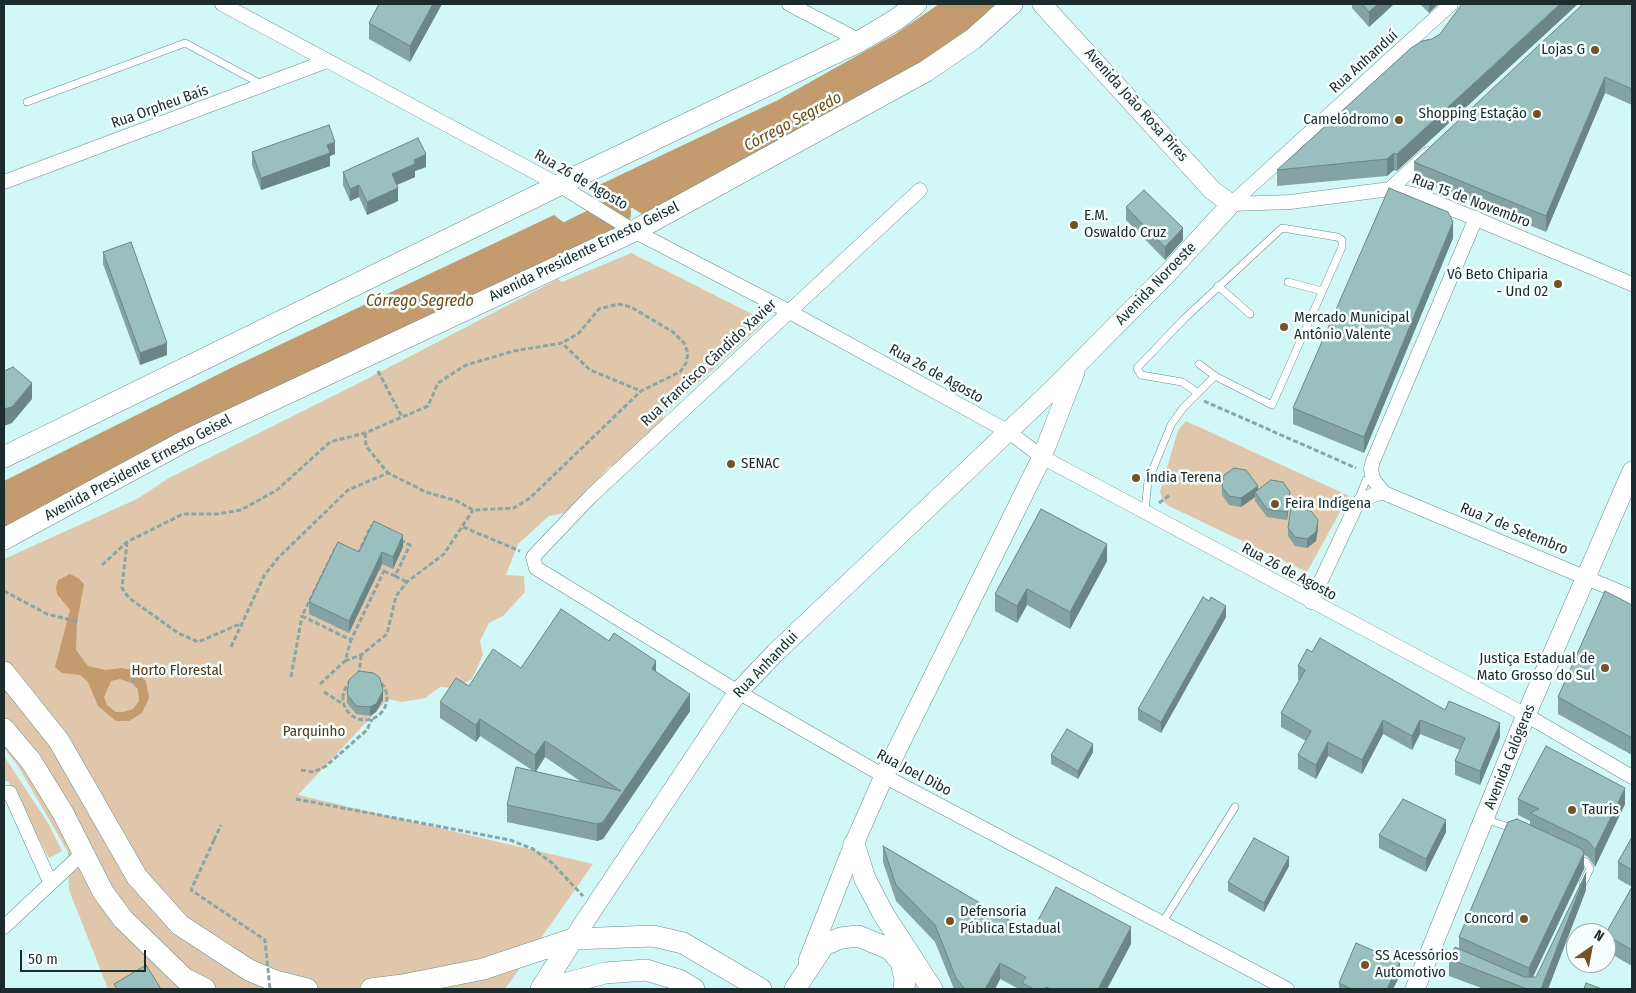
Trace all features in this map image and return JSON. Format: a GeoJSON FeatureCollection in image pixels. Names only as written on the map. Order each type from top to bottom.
{"type":"FeatureCollection","features":[{"type":"Feature","properties":{"kind":"main road"},"geometry":{"type":"LineString","coordinates":[[4,457],[559,185],[860,41],[897,19],[916,4]]}},
{"type":"Feature","properties":{"kind":"main road","name":"Avenida Presidente Ernesto Geisel"},"geometry":{"type":"LineString","coordinates":[[4,540],[184,441],[370,355],[629,227],[926,71],[973,39],[1012,4]]}},
{"type":"Feature","properties":{"kind":"main road"},"geometry":{"type":"LineString","coordinates":[[4,672],[59,741],[137,877],[180,926],[249,970],[275,981],[307,989]]}},
{"type":"Feature","properties":{"kind":"main road"},"geometry":{"type":"LineString","coordinates":[[4,729],[31,761],[84,852],[103,892],[123,919],[185,979],[205,989]]}},
{"type":"Feature","properties":{"kind":"main road"},"geometry":{"type":"LineString","coordinates":[[854,844],[865,878],[884,915],[932,989]]}},
{"type":"Feature","properties":{"kind":"main road"},"geometry":{"type":"LineString","coordinates":[[371,989],[403,986],[483,969],[573,939],[653,936],[683,943],[761,989]]}},
{"type":"Feature","properties":{"kind":"main road"},"geometry":{"type":"LineString","coordinates":[[799,984],[824,945],[841,938],[858,936],[890,949],[901,962],[905,979],[904,989]]}},
{"type":"Feature","properties":{"kind":"main road","name":"Rua Anhandui"},"geometry":{"type":"LineString","coordinates":[[541,989],[573,939]]}},
{"type":"Feature","properties":{"kind":"main road"},"geometry":{"type":"LineString","coordinates":[[546,989],[605,972],[646,970],[679,980],[694,989]]}},
{"type":"Feature","properties":{"kind":"street","name":"Rua 26 de Agosto"},"geometry":{"type":"LineString","coordinates":[[222,4],[559,185],[629,227],[788,311],[1009,432],[1042,458],[1526,715],[1632,777]]}},
{"type":"Feature","properties":{"kind":"street"},"geometry":{"type":"LineString","coordinates":[[789,4],[860,41]]}},
{"type":"Feature","properties":{"kind":"street","name":"Avenida João Rosa Pires"},"geometry":{"type":"LineString","coordinates":[[1042,4],[1212,190],[1231,204]]}},
{"type":"Feature","properties":{"kind":"street","name":"Rua Anhanduí"},"geometry":{"type":"LineString","coordinates":[[1231,204],[1451,4]]}},
{"type":"Feature","properties":{"kind":"street","name":"Rua Orpheu Baís"},"geometry":{"type":"LineString","coordinates":[[4,182],[327,61]]}},
{"type":"Feature","properties":{"kind":"street"},"geometry":{"type":"LineString","coordinates":[[1390,189],[1440,143]]}},
{"type":"Feature","properties":{"kind":"street","name":"Rua 15 de Novembro"},"geometry":{"type":"LineString","coordinates":[[1231,204],[1290,202],[1390,189],[1421,196],[1632,284]]}},
{"type":"Feature","properties":{"kind":"street","name":"Rua Francisco Cândido Xavier"},"geometry":{"type":"LineString","coordinates":[[534,562],[591,496],[920,190]]}},
{"type":"Feature","properties":{"kind":"street","name":"Avenida Noroeste"},"geometry":{"type":"LineString","coordinates":[[1009,432],[1168,274],[1231,204]]}},
{"type":"Feature","properties":{"kind":"street"},"geometry":{"type":"LineString","coordinates":[[1384,493],[1370,477],[1373,461],[1476,218]]}},
{"type":"Feature","properties":{"kind":"street","name":"Avenida Noroeste"},"geometry":{"type":"LineString","coordinates":[[799,984],[854,844],[884,776],[1042,458],[1079,361]]}},
{"type":"Feature","properties":{"kind":"street","name":"Rua Anhandui"},"geometry":{"type":"LineString","coordinates":[[573,939],[738,692],[775,653],[1009,432]]}},
{"type":"Feature","properties":{"kind":"street","name":"Avenida Calógeras"},"geometry":{"type":"LineString","coordinates":[[1415,989],[1526,715],[1632,471]]}},
{"type":"Feature","properties":{"kind":"street"},"geometry":{"type":"LineString","coordinates":[[1310,602],[1355,508],[1360,501],[1376,494],[1384,493]]}},
{"type":"Feature","properties":{"kind":"street","name":"Rua 7 de Setembro"},"geometry":{"type":"LineString","coordinates":[[1384,493],[1632,596]]}},
{"type":"Feature","properties":{"kind":"street","name":"Rua Joel Dibo"},"geometry":{"type":"LineString","coordinates":[[534,562],[738,692],[884,776],[1287,989]]}},
{"type":"Feature","properties":{"kind":"street"},"geometry":{"type":"LineString","coordinates":[[7,793],[50,882]]}},
{"type":"Feature","properties":{"kind":"street"},"geometry":{"type":"LineString","coordinates":[[4,927],[84,852]]}},
{"type":"Feature","properties":{"kind":"lane"},"geometry":{"type":"LineString","coordinates":[[27,102],[185,43],[264,86]]}},
{"type":"Feature","properties":{"kind":"lane"},"geometry":{"type":"LineString","coordinates":[[1196,395],[1182,382],[1141,375],[1138,372],[1138,368],[1218,286],[1282,228],[1337,236],[1342,240],[1342,247],[1272,405],[1215,376],[1199,364]]}},
{"type":"Feature","properties":{"kind":"lane"},"geometry":{"type":"LineString","coordinates":[[1288,282],[1322,291]]}},
{"type":"Feature","properties":{"kind":"lane"},"geometry":{"type":"LineString","coordinates":[[1218,286],[1250,314]]}},
{"type":"Feature","properties":{"kind":"lane"},"geometry":{"type":"LineString","coordinates":[[1145,514],[1148,481],[1171,425],[1182,408],[1215,376]]}},
{"type":"Feature","properties":{"kind":"lane"},"geometry":{"type":"LineString","coordinates":[[1355,508],[1370,477]]}},
{"type":"Feature","properties":{"kind":"lane"},"geometry":{"type":"LineString","coordinates":[[1162,923],[1235,807]]}},
{"type":"Feature","properties":{"kind":"lane"},"geometry":{"type":"LineString","coordinates":[[1484,819],[1525,833]]}},
{"type":"Feature","properties":{"kind":"lane"},"geometry":{"type":"LineString","coordinates":[[1569,854],[1586,862],[1590,869],[1581,887]]}},
{"type":"Feature","properties":{"kind":"lane"},"geometry":{"type":"LineString","coordinates":[[1432,947],[1466,962]]}},
{"type":"Feature","properties":{"kind":"path"},"geometry":{"type":"LineString","coordinates":[[102,565],[127,542],[183,514],[217,514],[241,510],[277,490],[330,442],[365,433],[428,406],[438,382],[466,365],[514,351],[562,343],[579,333],[599,309],[618,304],[631,307],[673,332],[684,343],[688,353],[686,363],[680,372],[641,390],[530,498],[514,508],[473,510],[457,501],[426,492],[388,473],[366,446],[365,433]]}},
{"type":"Feature","properties":{"kind":"path"},"geometry":{"type":"LineString","coordinates":[[562,343],[590,370],[641,390]]}},
{"type":"Feature","properties":{"kind":"path"},"geometry":{"type":"LineString","coordinates":[[370,355],[402,417]]}},
{"type":"Feature","properties":{"kind":"path"},"geometry":{"type":"LineString","coordinates":[[1196,395],[1370,477]]}},
{"type":"Feature","properties":{"kind":"path"},"geometry":{"type":"LineString","coordinates":[[231,647],[264,576],[278,558],[348,490],[388,473]]}},
{"type":"Feature","properties":{"kind":"path"},"geometry":{"type":"LineString","coordinates":[[320,684],[345,660],[361,655],[387,634],[396,596],[408,582],[444,554],[473,510]]}},
{"type":"Feature","properties":{"kind":"path"},"geometry":{"type":"LineString","coordinates":[[356,557],[371,526],[379,530]]}},
{"type":"Feature","properties":{"kind":"path"},"geometry":{"type":"LineString","coordinates":[[463,527],[534,562]]}},
{"type":"Feature","properties":{"kind":"path"},"geometry":{"type":"LineString","coordinates":[[394,537],[410,545],[395,576]]}},
{"type":"Feature","properties":{"kind":"path"},"geometry":{"type":"LineString","coordinates":[[127,542],[122,588],[129,598],[171,628],[198,642],[241,623]]}},
{"type":"Feature","properties":{"kind":"path"},"geometry":{"type":"LineString","coordinates":[[291,677],[302,616],[336,547],[408,582]]}},
{"type":"Feature","properties":{"kind":"path"},"geometry":{"type":"LineString","coordinates":[[345,660],[351,640],[384,571]]}},
{"type":"Feature","properties":{"kind":"path"},"geometry":{"type":"LineString","coordinates":[[4,591],[47,614],[79,622]]}},
{"type":"Feature","properties":{"kind":"path"},"geometry":{"type":"LineString","coordinates":[[302,616],[351,640]]}},
{"type":"Feature","properties":{"kind":"path"},"geometry":{"type":"LineString","coordinates":[[343,704],[346,686],[358,676],[361,655]]}},
{"type":"Feature","properties":{"kind":"path"},"geometry":{"type":"LineString","coordinates":[[132,682],[138,671]]}},
{"type":"Feature","properties":{"kind":"path"},"geometry":{"type":"LineString","coordinates":[[301,770],[314,772],[326,766],[367,730],[372,719],[384,709],[387,700],[386,692],[376,678],[358,676]]}},
{"type":"Feature","properties":{"kind":"path"},"geometry":{"type":"LineString","coordinates":[[324,692],[343,704],[354,717],[372,719]]}},
{"type":"Feature","properties":{"kind":"path"},"geometry":{"type":"LineString","coordinates":[[296,799],[510,840],[533,849],[552,863],[593,908]]}},
{"type":"Feature","properties":{"kind":"path"},"geometry":{"type":"LineString","coordinates":[[221,825],[191,890],[265,940],[270,989]]}},
{"type":"Feature","properties":{"kind":"green space","name":"Horto Florestal"},"geometry":{"type":"Polygon","coordinates":[[[631,253],[766,321],[663,415],[662,427],[632,456],[609,467],[585,495],[564,513],[549,516],[518,544],[506,575],[524,576],[525,592],[503,616],[489,623],[480,641],[483,655],[472,679],[455,688],[440,687],[425,698],[402,702],[388,699],[298,795],[593,864],[505,989],[108,989],[69,890],[68,852],[18,766],[4,748],[4,559],[137,499],[169,478],[359,383],[558,279],[562,282],[631,253]]]}},
{"type":"Feature","properties":{"kind":"green space"},"geometry":{"type":"Polygon","coordinates":[[[1186,421],[1349,496],[1307,572],[1169,506],[1163,501],[1160,492],[1178,430],[1186,421]]]}},
{"type":"Feature","properties":{"kind":"green space"},"geometry":{"type":"Polygon","coordinates":[[[4,756],[48,823],[62,851],[49,858],[8,781],[4,781],[4,756]]]}},
{"type":"Feature","properties":{"kind":"water","name":"Córrego Segredo"},"geometry":{"type":"Polygon","coordinates":[[[939,4],[997,4],[973,30],[911,73],[647,217],[597,186],[778,100],[894,35],[939,4]]]}},
{"type":"Feature","properties":{"kind":"water","name":"Córrego Segredo"},"geometry":{"type":"Polygon","coordinates":[[[554,215],[584,238],[534,268],[4,528],[4,481],[235,366],[554,215]]]}},
{"type":"Feature","properties":{"kind":"water"},"geometry":{"type":"Polygon","coordinates":[[[70,574],[84,584],[77,622],[76,650],[88,666],[106,670],[121,668],[133,670],[146,681],[149,698],[142,713],[129,721],[116,721],[98,706],[88,682],[80,675],[62,673],[55,667],[70,610],[57,594],[58,580],[70,574]],[[120,679],[111,681],[104,697],[107,705],[116,712],[133,709],[139,701],[138,689],[132,683],[120,679]]]}},
{"type":"Feature","properties":{"kind":"building"},"geometry":{"type":"Polygon","coordinates":[[[379,4],[433,4],[410,46],[369,23],[379,4]]]}},
{"type":"Feature","properties":{"kind":"building"},"geometry":{"type":"Polygon","coordinates":[[[1362,4],[1378,4],[1369,12],[1362,4]]]}},
{"type":"Feature","properties":{"kind":"building","name":"Camelódromo"},"geometry":{"type":"Polygon","coordinates":[[[1462,4],[1560,4],[1397,154],[1394,153],[1387,159],[1277,170],[1411,48],[1422,41],[1432,39],[1440,34],[1462,4]]]}},
{"type":"Feature","properties":{"kind":"building","name":"Shopping Estação"},"geometry":{"type":"Polygon","coordinates":[[[1583,4],[1632,4],[1632,89],[1605,77],[1546,216],[1414,162],[1583,4]]]}},
{"type":"Feature","properties":{"kind":"building"},"geometry":{"type":"Polygon","coordinates":[[[329,125],[335,142],[327,145],[330,153],[261,178],[252,152],[329,125]]]}},
{"type":"Feature","properties":{"kind":"building"},"geometry":{"type":"Polygon","coordinates":[[[418,138],[426,154],[414,160],[415,164],[392,174],[398,188],[367,202],[359,185],[350,189],[343,172],[418,138]]]}},
{"type":"Feature","properties":{"kind":"building"},"geometry":{"type":"Polygon","coordinates":[[[1389,188],[1448,212],[1453,222],[1364,437],[1293,408],[1389,188]]]}},
{"type":"Feature","properties":{"kind":"building"},"geometry":{"type":"Polygon","coordinates":[[[1144,190],[1183,228],[1165,247],[1126,207],[1144,190]]]}},
{"type":"Feature","properties":{"kind":"building"},"geometry":{"type":"Polygon","coordinates":[[[131,242],[167,343],[140,353],[103,252],[131,242]]]}},
{"type":"Feature","properties":{"kind":"building"},"geometry":{"type":"Polygon","coordinates":[[[13,367],[32,383],[12,407],[4,409],[4,371],[13,367]]]}},
{"type":"Feature","properties":{"kind":"building"},"geometry":{"type":"Polygon","coordinates":[[[1234,468],[1246,470],[1258,486],[1241,498],[1229,496],[1222,487],[1224,475],[1234,468]]]}},
{"type":"Feature","properties":{"kind":"building","name":"Feira Indígena"},"geometry":{"type":"Polygon","coordinates":[[[1271,480],[1283,482],[1290,492],[1287,512],[1267,509],[1255,492],[1271,480]]]}},
{"type":"Feature","properties":{"kind":"building"},"geometry":{"type":"Polygon","coordinates":[[[1291,507],[1311,511],[1318,520],[1316,532],[1307,539],[1295,537],[1288,528],[1291,507]]]}},
{"type":"Feature","properties":{"kind":"building"},"geometry":{"type":"Polygon","coordinates":[[[1041,509],[1107,544],[1070,612],[1027,589],[1017,606],[995,594],[1041,509]]]}},
{"type":"Feature","properties":{"kind":"building"},"geometry":{"type":"Polygon","coordinates":[[[374,521],[403,535],[393,557],[382,552],[349,621],[309,602],[338,542],[359,552],[374,521]]]}},
{"type":"Feature","properties":{"kind":"building","name":"Justiça Estadual de Mato Grosso do Sul"},"geometry":{"type":"Polygon","coordinates":[[[1605,591],[1632,605],[1632,738],[1558,697],[1605,591]]]}},
{"type":"Feature","properties":{"kind":"building"},"geometry":{"type":"Polygon","coordinates":[[[1203,597],[1209,601],[1211,597],[1226,606],[1161,722],[1138,709],[1203,597]]]}},
{"type":"Feature","properties":{"kind":"building"},"geometry":{"type":"Polygon","coordinates":[[[561,609],[609,641],[614,633],[656,661],[652,669],[690,694],[603,822],[597,824],[507,805],[516,767],[621,791],[545,741],[535,755],[480,719],[476,725],[440,702],[456,678],[469,686],[493,649],[521,668],[561,609]]]}},
{"type":"Feature","properties":{"kind":"building"},"geometry":{"type":"Polygon","coordinates":[[[1320,638],[1445,710],[1449,701],[1500,723],[1480,771],[1455,761],[1465,738],[1420,720],[1412,736],[1383,720],[1362,760],[1328,742],[1316,765],[1298,755],[1311,731],[1281,713],[1305,670],[1298,666],[1307,649],[1312,652],[1320,638]]]}},
{"type":"Feature","properties":{"kind":"building"},"geometry":{"type":"Polygon","coordinates":[[[359,671],[374,673],[380,678],[383,691],[376,704],[370,707],[356,706],[347,694],[349,680],[359,671]]]}},
{"type":"Feature","properties":{"kind":"building"},"geometry":{"type":"Polygon","coordinates":[[[1067,729],[1093,744],[1078,771],[1051,755],[1067,729]]]}},
{"type":"Feature","properties":{"kind":"building","name":"Tauris"},"geometry":{"type":"Polygon","coordinates":[[[1546,746],[1625,788],[1595,850],[1588,841],[1530,813],[1539,809],[1518,799],[1546,746]]]}},
{"type":"Feature","properties":{"kind":"building"},"geometry":{"type":"Polygon","coordinates":[[[1403,799],[1446,820],[1426,859],[1379,835],[1403,799]]]}},
{"type":"Feature","properties":{"kind":"building","name":"Concord"},"geometry":{"type":"Polygon","coordinates":[[[1517,819],[1582,849],[1584,853],[1529,968],[1459,937],[1508,822],[1517,819]]]}},
{"type":"Feature","properties":{"kind":"building"},"geometry":{"type":"Polygon","coordinates":[[[1632,837],[1632,870],[1618,862],[1632,837]]]}},
{"type":"Feature","properties":{"kind":"building"},"geometry":{"type":"Polygon","coordinates":[[[1254,838],[1289,857],[1264,903],[1228,882],[1254,838]]]}},
{"type":"Feature","properties":{"kind":"building"},"geometry":{"type":"Polygon","coordinates":[[[883,846],[1031,933],[1056,887],[1131,927],[1098,989],[1051,989],[1046,987],[1045,989],[1034,989],[1022,983],[1026,977],[1000,963],[985,989],[965,989],[956,978],[935,925],[896,885],[883,846]]]}},
{"type":"Feature","properties":{"kind":"building"},"geometry":{"type":"Polygon","coordinates":[[[1586,873],[1541,989],[1527,989],[1449,959],[1455,947],[1524,977],[1536,977],[1586,873]]]}},
{"type":"Feature","properties":{"kind":"building"},"geometry":{"type":"Polygon","coordinates":[[[1632,887],[1632,950],[1616,941],[1616,923],[1612,923],[1632,887]]]}},
{"type":"Feature","properties":{"kind":"building","name":"SS Acessórios Automotivo"},"geometry":{"type":"Polygon","coordinates":[[[1356,943],[1400,962],[1387,989],[1351,989],[1339,983],[1356,943]]]}},
{"type":"Feature","properties":{"kind":"building"},"geometry":{"type":"Polygon","coordinates":[[[146,965],[161,989],[117,989],[114,984],[146,965]]]}},
{"type":"Feature","properties":{"kind":"building"},"geometry":{"type":"Polygon","coordinates":[[[1586,983],[1602,989],[1584,989],[1586,983]]]}},
{"type":"Feature","properties":{"kind":"waterway","name":"Córrego Segredo"},"geometry":{"type":"LineString","coordinates":[[616,213],[634,204]]}},
{"type":"Feature","properties":{"kind":"waterway","name":"Córrego Segredo"},"geometry":{"type":"LineString","coordinates":[[540,251],[616,213]]}},
{"type":"Feature","properties":{"kind":"place","name":"Lojas G"},"geometry":{"type":"Point","coordinates":[1595,50]}},
{"type":"Feature","properties":{"kind":"place","name":"Shopping Estação"},"geometry":{"type":"Point","coordinates":[1537,114]}},
{"type":"Feature","properties":{"kind":"place","name":"Camelódromo"},"geometry":{"type":"Point","coordinates":[1399,120]}},
{"type":"Feature","properties":{"kind":"place","name":"E.M. Oswaldo Cruz"},"geometry":{"type":"Point","coordinates":[1074,225]}},
{"type":"Feature","properties":{"kind":"place","name":"Vô Beto Chiparia - Und 02"},"geometry":{"type":"Point","coordinates":[1558,284]}},
{"type":"Feature","properties":{"kind":"place","name":"Mercado Municipal Antônio Valente"},"geometry":{"type":"Point","coordinates":[1284,327]}},
{"type":"Feature","properties":{"kind":"place","name":"SENAC"},"geometry":{"type":"Point","coordinates":[731,464]}},
{"type":"Feature","properties":{"kind":"place","name":"Índia Terena"},"geometry":{"type":"Point","coordinates":[1136,478]}},
{"type":"Feature","properties":{"kind":"place","name":"Feira Indígena"},"geometry":{"type":"Point","coordinates":[1275,504]}},
{"type":"Feature","properties":{"kind":"place","name":"Justiça Estadual de Mato Grosso do Sul"},"geometry":{"type":"Point","coordinates":[1605,668]}},
{"type":"Feature","properties":{"kind":"place","name":"Tauris"},"geometry":{"type":"Point","coordinates":[1572,810]}},
{"type":"Feature","properties":{"kind":"place","name":"Concord"},"geometry":{"type":"Point","coordinates":[1524,919]}},
{"type":"Feature","properties":{"kind":"place","name":"Defensoria Pública Estadual"},"geometry":{"type":"Point","coordinates":[950,921]}},
{"type":"Feature","properties":{"kind":"place","name":"SS Acessórios Automotivo"},"geometry":{"type":"Point","coordinates":[1365,965]}},
{"type":"Feature","properties":{"kind":"park label","name":"Parquinho"},"geometry":{"type":"Point","coordinates":[314,732]}}]}
